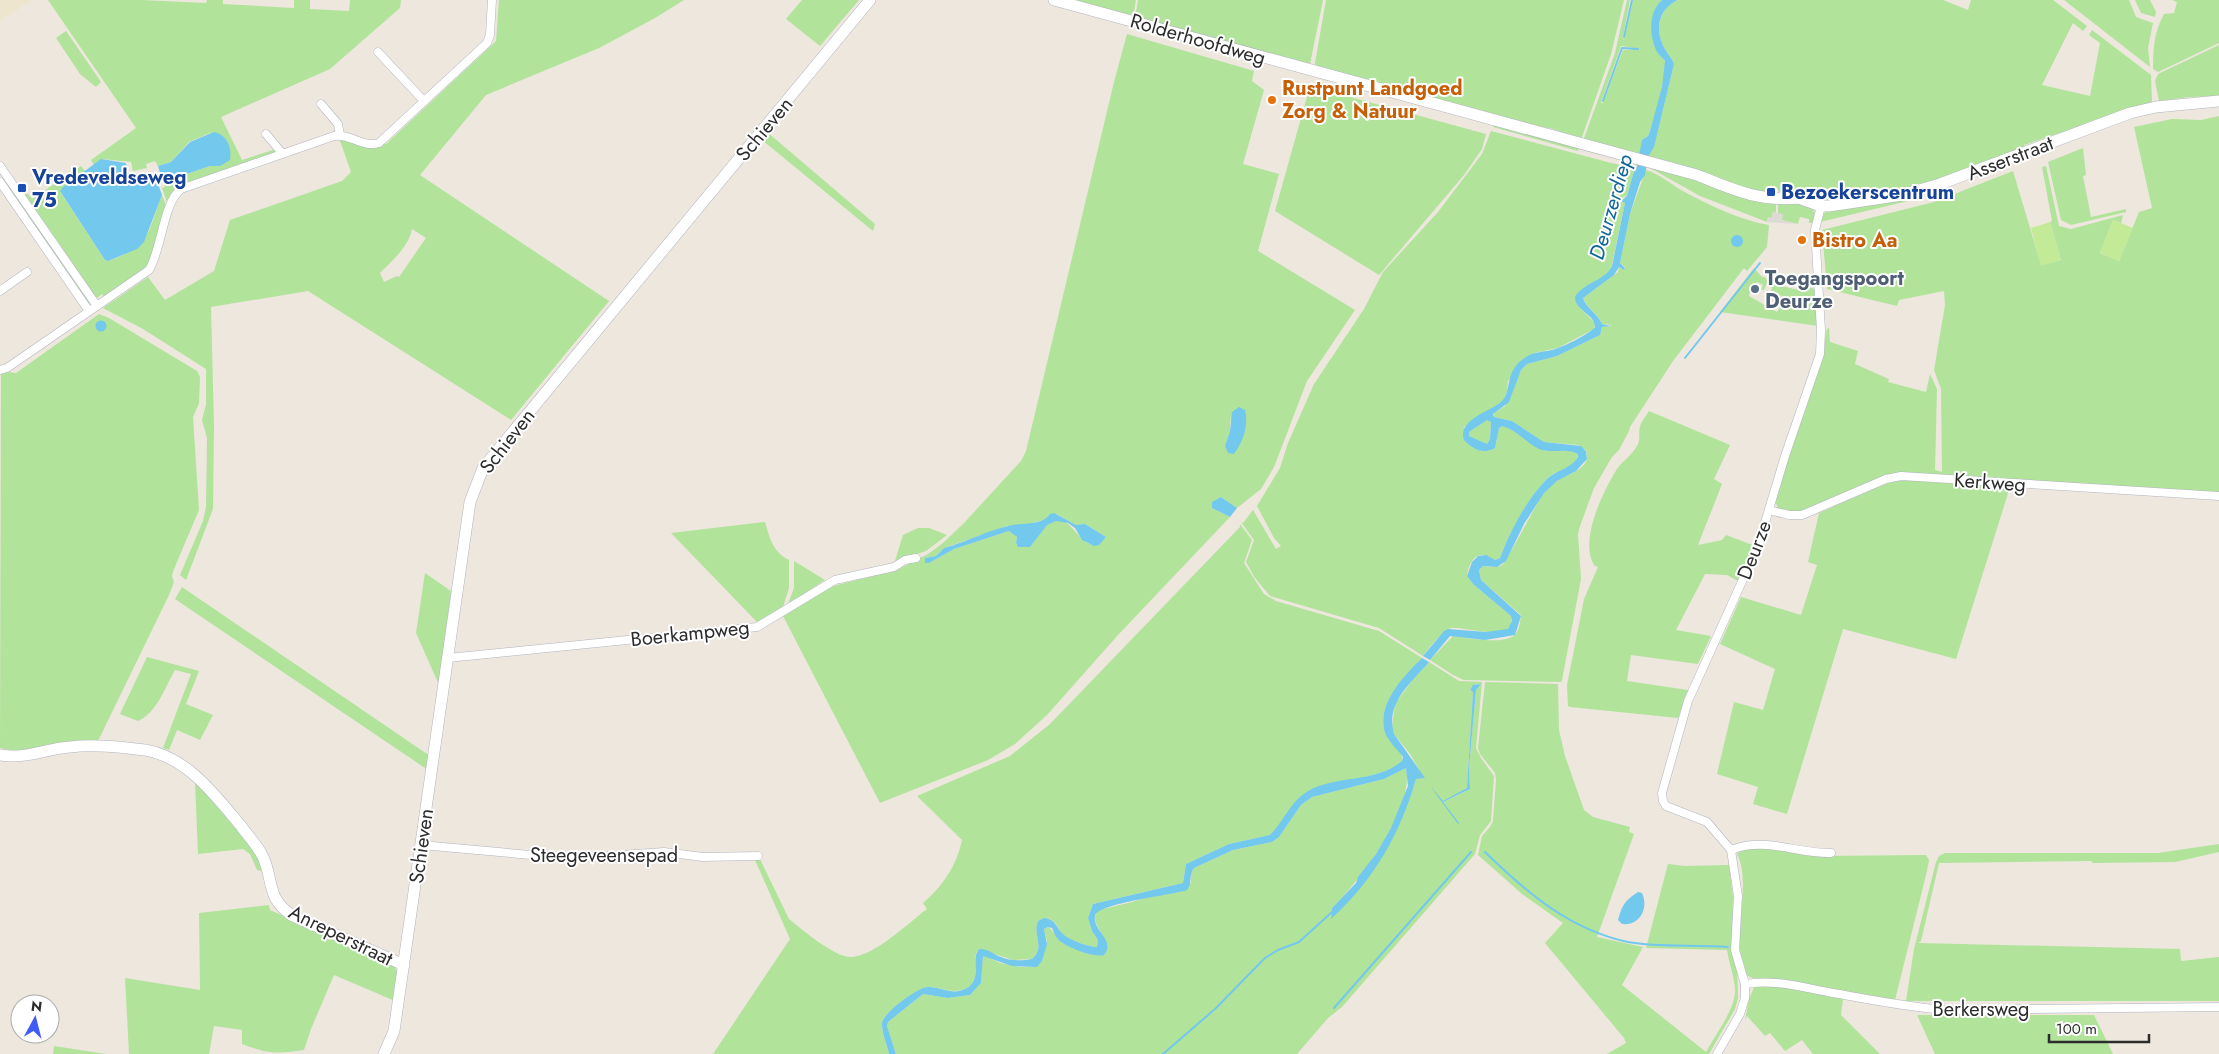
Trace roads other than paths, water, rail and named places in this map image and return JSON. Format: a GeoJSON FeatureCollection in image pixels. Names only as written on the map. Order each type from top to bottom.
{"type":"FeatureCollection","features":[{"type":"Feature","properties":{"kind":"street"},"geometry":{"type":"LineString","coordinates":[[0,370],[7,368],[149,270],[154,260],[172,199],[178,191],[340,134],[367,144],[378,143],[487,43],[490,35],[492,0]]}},
{"type":"Feature","properties":{"kind":"street","name":"Schieven"},"geometry":{"type":"LineString","coordinates":[[384,1054],[394,1031],[470,502],[483,468],[870,0]]}},
{"type":"Feature","properties":{"kind":"street","name":"Rolderhoofdweg"},"geometry":{"type":"LineString","coordinates":[[1054,0],[1656,164]]}},
{"type":"Feature","properties":{"kind":"street"},"geometry":{"type":"LineString","coordinates":[[378,52],[424,101]]}},
{"type":"Feature","properties":{"kind":"street","name":"Asserstraat"},"geometry":{"type":"LineString","coordinates":[[1656,164],[1697,175],[1732,190],[1777,200],[1800,198],[1821,206],[1829,206],[1902,195],[1940,184],[2130,113],[2156,107],[2219,101]]}},
{"type":"Feature","properties":{"kind":"street"},"geometry":{"type":"LineString","coordinates":[[321,104],[338,124],[340,134]]}},
{"type":"Feature","properties":{"kind":"street"},"geometry":{"type":"LineString","coordinates":[[266,134],[282,154]]}},
{"type":"Feature","properties":{"kind":"street"},"geometry":{"type":"LineString","coordinates":[[0,166],[97,306]]}},
{"type":"Feature","properties":{"kind":"street"},"geometry":{"type":"LineString","coordinates":[[0,182],[89,311]]}},
{"type":"Feature","properties":{"kind":"street","name":"Deurze"},"geometry":{"type":"LineString","coordinates":[[1731,850],[1707,822],[1666,806],[1662,793],[1688,701],[1758,546],[1785,456],[1820,354],[1821,330],[1815,230],[1821,206]]}},
{"type":"Feature","properties":{"kind":"street"},"geometry":{"type":"LineString","coordinates":[[0,291],[27,272]]}},
{"type":"Feature","properties":{"kind":"street","name":"Kerkweg"},"geometry":{"type":"LineString","coordinates":[[1770,510],[1789,515],[1802,515],[1886,479],[1901,476],[2219,496]]}},
{"type":"Feature","properties":{"kind":"street","name":"Boerkampweg"},"geometry":{"type":"LineString","coordinates":[[448,658],[757,627],[835,580],[894,567],[905,560],[916,558]]}},
{"type":"Feature","properties":{"kind":"street","name":"Anreperstraat"},"geometry":{"type":"LineString","coordinates":[[0,755],[19,757],[59,748],[80,746],[154,751],[174,761],[215,794],[257,846],[264,859],[271,890],[284,909],[293,916],[404,965]]}},
{"type":"Feature","properties":{"kind":"street"},"geometry":{"type":"LineString","coordinates":[[1717,1054],[1743,1006],[1745,984],[1735,950],[1738,896],[1731,850],[1740,846],[1762,844],[1809,852],[1831,853]]}},
{"type":"Feature","properties":{"kind":"street","name":"Steegeveensepad"},"geometry":{"type":"LineString","coordinates":[[421,845],[553,857],[593,857],[664,852],[703,857],[758,856]]}},
{"type":"Feature","properties":{"kind":"street","name":"Berkersweg"},"geometry":{"type":"LineString","coordinates":[[1745,984],[1756,982],[1789,984],[1901,1006],[1946,1010],[2219,1007]]}},
{"type":"Feature","properties":{"kind":"water"},"geometry":{"type":"Polygon","coordinates":[[[1662,0],[1677,0],[1665,10],[1659,29],[1662,44],[1674,64],[1654,147],[1648,157],[1645,175],[1640,182],[1630,214],[1620,263],[1625,268],[1624,270],[1619,267],[1614,275],[1583,298],[1602,324],[1611,326],[1602,327],[1600,335],[1557,356],[1527,364],[1521,370],[1509,402],[1493,414],[1494,417],[1512,421],[1544,442],[1581,446],[1586,451],[1587,459],[1576,471],[1557,481],[1544,493],[1524,524],[1506,561],[1497,567],[1483,566],[1479,570],[1481,580],[1521,616],[1515,635],[1485,640],[1450,636],[1430,660],[1423,656],[1444,631],[1448,629],[1486,632],[1508,629],[1512,621],[1511,616],[1473,584],[1467,576],[1472,562],[1478,556],[1486,555],[1495,560],[1500,558],[1514,526],[1533,496],[1547,479],[1567,467],[1578,457],[1578,454],[1574,452],[1539,449],[1512,430],[1502,426],[1499,428],[1495,448],[1486,451],[1478,450],[1471,446],[1464,440],[1463,433],[1465,427],[1475,417],[1501,402],[1507,392],[1514,368],[1526,357],[1568,344],[1595,327],[1592,319],[1578,306],[1575,297],[1584,288],[1605,275],[1612,266],[1625,203],[1621,201],[1627,196],[1634,171],[1636,170],[1642,140],[1648,136],[1650,131],[1662,87],[1665,61],[1654,46],[1651,32],[1652,18],[1657,5],[1662,0]],[[1487,420],[1469,432],[1469,436],[1487,444],[1490,439],[1491,422],[1487,420]]]}},
{"type":"Feature","properties":{"kind":"water"},"geometry":{"type":"Polygon","coordinates":[[[214,132],[228,142],[230,160],[220,166],[210,166],[163,182],[158,166],[171,162],[190,142],[214,132]]]}},
{"type":"Feature","properties":{"kind":"water"},"geometry":{"type":"Polygon","coordinates":[[[101,159],[126,163],[129,180],[155,175],[162,195],[144,242],[137,249],[108,261],[105,260],[60,191],[101,159]]]}},
{"type":"Feature","properties":{"kind":"water"},"geometry":{"type":"Polygon","coordinates":[[[1735,235],[1739,235],[1743,241],[1739,247],[1735,247],[1731,243],[1731,239],[1735,235]]]}},
{"type":"Feature","properties":{"kind":"water"},"geometry":{"type":"Polygon","coordinates":[[[99,321],[103,321],[106,326],[105,330],[99,331],[96,328],[96,324],[99,321]]]}},
{"type":"Feature","properties":{"kind":"water"},"geometry":{"type":"Polygon","coordinates":[[[1239,407],[1245,410],[1246,422],[1244,433],[1234,454],[1228,453],[1225,446],[1230,431],[1232,412],[1239,407]]]}},
{"type":"Feature","properties":{"kind":"water"},"geometry":{"type":"Polygon","coordinates":[[[1221,497],[1237,508],[1230,517],[1212,508],[1212,502],[1221,497]]]}},
{"type":"Feature","properties":{"kind":"water"},"geometry":{"type":"Polygon","coordinates":[[[1054,513],[1076,525],[1085,524],[1106,537],[1099,545],[1094,546],[1082,540],[1075,528],[1068,523],[1056,521],[1047,525],[1030,547],[1018,547],[1016,543],[1017,537],[1009,531],[954,549],[929,563],[925,563],[925,558],[936,556],[944,548],[1003,527],[1041,521],[1054,513]]]}},
{"type":"Feature","properties":{"kind":"water"},"geometry":{"type":"Polygon","coordinates":[[[1422,658],[1429,662],[1401,694],[1396,703],[1392,723],[1394,734],[1425,778],[1416,779],[1410,799],[1394,836],[1373,871],[1348,903],[1331,919],[1332,908],[1356,883],[1358,877],[1376,854],[1391,828],[1408,786],[1406,768],[1384,779],[1312,797],[1301,805],[1279,837],[1272,842],[1233,850],[1194,868],[1187,890],[1121,903],[1099,911],[1095,916],[1095,921],[1106,940],[1107,950],[1104,955],[1089,954],[1070,947],[1059,940],[1052,928],[1048,927],[1044,929],[1047,944],[1042,961],[1037,967],[1012,966],[983,956],[981,983],[970,995],[948,998],[923,994],[888,1022],[887,1026],[896,1054],[889,1054],[882,1024],[887,1014],[916,991],[923,988],[934,987],[958,991],[969,987],[975,978],[975,958],[979,949],[987,950],[1008,959],[1032,959],[1038,950],[1036,931],[1038,921],[1044,918],[1054,922],[1061,933],[1067,937],[1085,945],[1097,947],[1098,940],[1092,931],[1088,918],[1093,904],[1183,883],[1186,864],[1229,844],[1270,835],[1296,801],[1308,791],[1331,783],[1381,773],[1402,761],[1403,757],[1386,735],[1383,724],[1384,713],[1393,692],[1422,658]]]}},
{"type":"Feature","properties":{"kind":"water"},"geometry":{"type":"Polygon","coordinates":[[[1481,684],[1476,690],[1469,768],[1470,789],[1443,802],[1458,824],[1430,786],[1443,801],[1467,788],[1473,692],[1470,690],[1473,685],[1481,684]]]}},
{"type":"Feature","properties":{"kind":"water"},"geometry":{"type":"Polygon","coordinates":[[[1638,892],[1642,893],[1644,899],[1641,915],[1634,922],[1622,924],[1618,920],[1622,907],[1638,892]]]}},
{"type":"Feature","properties":{"kind":"waterway"},"geometry":{"type":"LineString","coordinates":[[1624,37],[1632,0]]}},
{"type":"Feature","properties":{"kind":"waterway"},"geometry":{"type":"LineString","coordinates":[[1603,101],[1622,48],[1638,49]]}},
{"type":"Feature","properties":{"kind":"waterway"},"geometry":{"type":"LineString","coordinates":[[1685,358],[1760,263]]}},
{"type":"Feature","properties":{"kind":"waterway"},"geometry":{"type":"LineString","coordinates":[[1334,1008],[1471,852]]}},
{"type":"Feature","properties":{"kind":"waterway"},"geometry":{"type":"LineString","coordinates":[[1485,852],[1516,881],[1550,908],[1568,919],[1607,936],[1640,944],[1728,947]]}},
{"type":"Feature","properties":{"kind":"waterway"},"geometry":{"type":"LineString","coordinates":[[1163,1054],[1215,1009],[1265,958],[1278,950],[1299,942],[1332,912]]}},
{"type":"Feature","properties":{"kind":"place","name":"Rustpunt Landgoed Zorg & Natuur"},"geometry":{"type":"Point","coordinates":[1272,100]}},
{"type":"Feature","properties":{"kind":"place","name":"Vredeveldseweg 75"},"geometry":{"type":"Point","coordinates":[22,188]}},
{"type":"Feature","properties":{"kind":"place","name":"Bezoekerscentrum"},"geometry":{"type":"Point","coordinates":[1771,192]}},
{"type":"Feature","properties":{"kind":"place","name":"Bistro Aa"},"geometry":{"type":"Point","coordinates":[1802,240]}},
{"type":"Feature","properties":{"kind":"place","name":"Toegangspoort Deurze"},"geometry":{"type":"Point","coordinates":[1755,289]}},
{"type":"Feature","properties":{"kind":"water label","name":"Deurzerdiep"},"geometry":{"type":"Point","coordinates":[1611,207]}}]}
